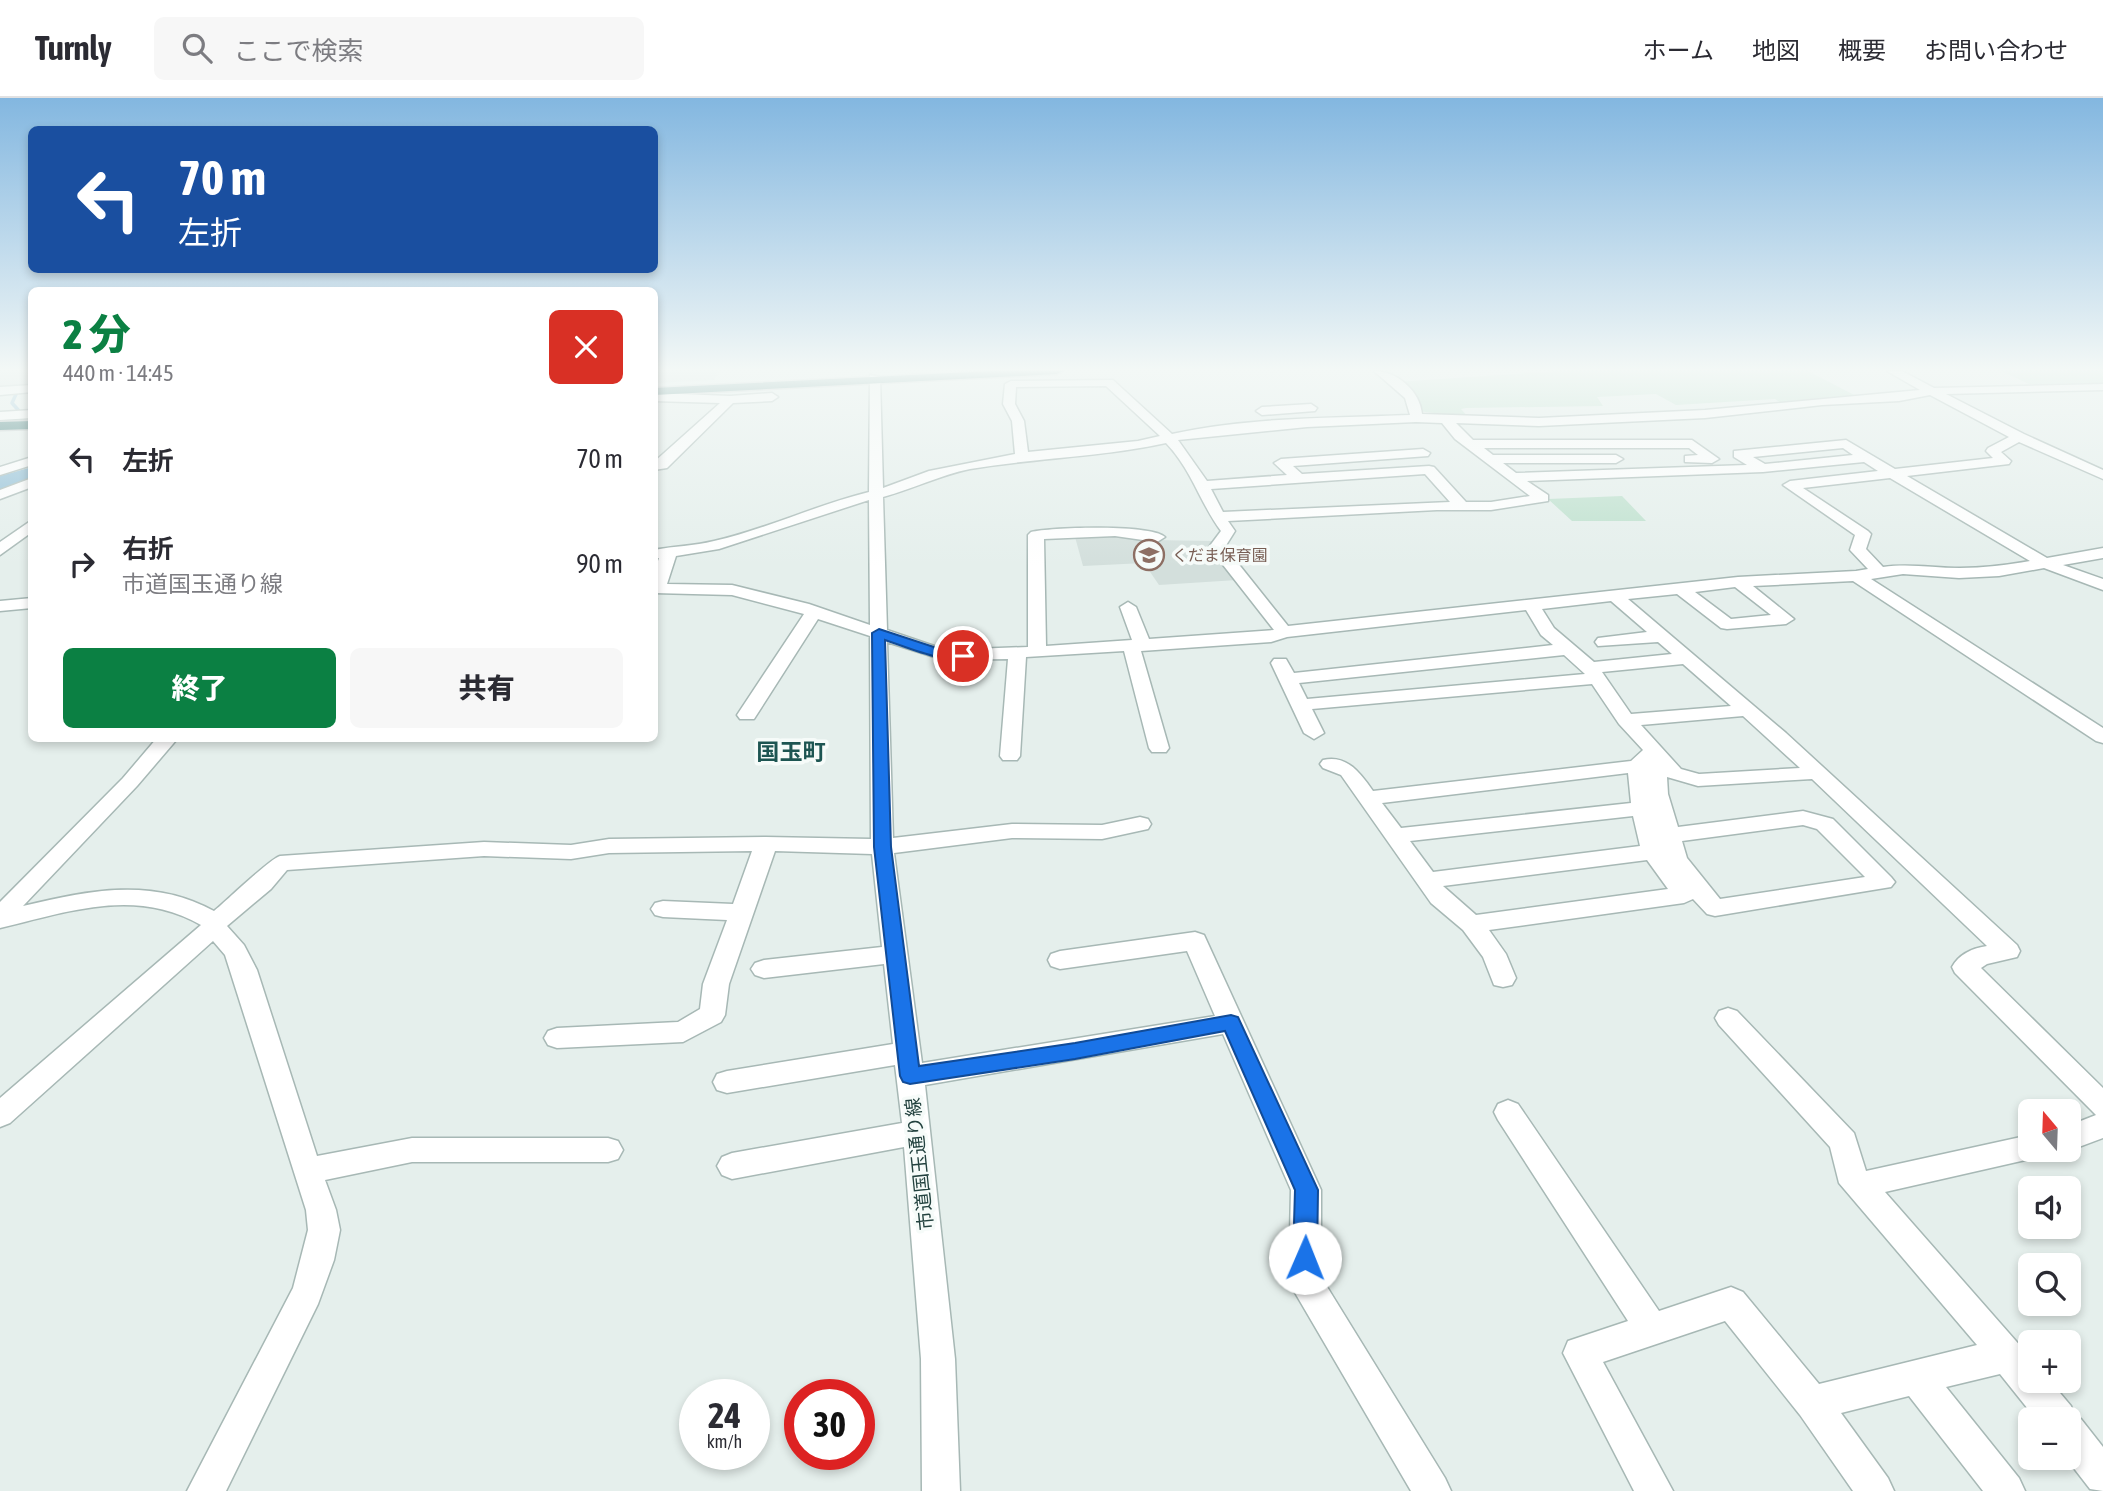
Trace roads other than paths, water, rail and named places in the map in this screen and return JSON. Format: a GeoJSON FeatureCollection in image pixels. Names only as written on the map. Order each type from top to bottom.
{"type":"FeatureCollection","features":[{"type":"Feature","properties":{"kind":"street"},"geometry":{"type":"LineString","coordinates":[[658,466],[662,465],[692,436]]}},
{"type":"Feature","properties":{"kind":"street","name":"市道国玉通り線"},"geometry":{"type":"LineString","coordinates":[[875,436],[882,847],[917,1132],[938,1359],[941,1491]]}},
{"type":"Feature","properties":{"kind":"street"},"geometry":{"type":"LineString","coordinates":[[1020,436],[1022,457]]}},
{"type":"Feature","properties":{"kind":"street"},"geometry":{"type":"LineString","coordinates":[[1168,436],[1186,458],[1216,517],[1228,531],[1217,547],[1284,632]]}},
{"type":"Feature","properties":{"kind":"street"},"geometry":{"type":"LineString","coordinates":[[658,582],[662,554],[714,546],[766,531],[834,505],[934,474],[1022,457],[1138,446],[1179,436]]}},
{"type":"Feature","properties":{"kind":"street"},"geometry":{"type":"LineString","coordinates":[[1216,517],[1463,507],[1543,499],[1463,436]]}},
{"type":"Feature","properties":{"kind":"street"},"geometry":{"type":"LineString","coordinates":[[1878,571],[1858,550],[1863,534],[1790,485],[2004,461],[1993,451],[2019,437],[2103,475]]}},
{"type":"Feature","properties":{"kind":"street"},"geometry":{"type":"LineString","coordinates":[[1471,444],[1692,444],[1712,459],[1490,459]]}},
{"type":"Feature","properties":{"kind":"street"},"geometry":{"type":"LineString","coordinates":[[1763,468],[1739,454],[1846,444],[2045,563],[2103,585]]}},
{"type":"Feature","properties":{"kind":"street"},"geometry":{"type":"LineString","coordinates":[[1297,477],[1281,463],[1423,453]]}},
{"type":"Feature","properties":{"kind":"street"},"geometry":{"type":"LineString","coordinates":[[1359,457],[1378,473]]}},
{"type":"Feature","properties":{"kind":"street"},"geometry":{"type":"LineString","coordinates":[[1513,477],[1763,468],[1866,458]]}},
{"type":"Feature","properties":{"kind":"street"},"geometry":{"type":"LineString","coordinates":[[1679,459],[1696,471]]}},
{"type":"Feature","properties":{"kind":"street"},"geometry":{"type":"LineString","coordinates":[[0,471],[28,462]]}},
{"type":"Feature","properties":{"kind":"street"},"geometry":{"type":"LineString","coordinates":[[1200,486],[1297,477],[1444,469]]}},
{"type":"Feature","properties":{"kind":"street"},"geometry":{"type":"LineString","coordinates":[[1429,470],[1463,507]]}},
{"type":"Feature","properties":{"kind":"street"},"geometry":{"type":"LineString","coordinates":[[0,495],[28,484]]}},
{"type":"Feature","properties":{"kind":"street"},"geometry":{"type":"LineString","coordinates":[[0,550],[28,527]]}},
{"type":"Feature","properties":{"kind":"street"},"geometry":{"type":"LineString","coordinates":[[1037,652],[1036,535],[1115,533],[1157,537]]}},
{"type":"Feature","properties":{"kind":"street"},"geometry":{"type":"LineString","coordinates":[[658,589],[732,590],[814,612],[944,655],[1037,652],[1271,637],[1284,632],[1738,582],[1856,576],[1903,569],[1959,573],[1999,571],[2103,553]]}},
{"type":"Feature","properties":{"kind":"street"},"geometry":{"type":"LineString","coordinates":[[1856,576],[2101,734]]}},
{"type":"Feature","properties":{"kind":"street"},"geometry":{"type":"LineString","coordinates":[[1680,588],[1727,624],[1786,619],[1738,582]]}},
{"type":"Feature","properties":{"kind":"street"},"geometry":{"type":"LineString","coordinates":[[1616,597],[1748,710],[2008,951],[1980,956],[1964,967],[2103,1106]]}},
{"type":"Feature","properties":{"kind":"street"},"geometry":{"type":"LineString","coordinates":[[0,606],[28,603]]}},
{"type":"Feature","properties":{"kind":"street"},"geometry":{"type":"LineString","coordinates":[[1531,605],[1547,631],[1593,673],[1626,720],[1674,772],[1698,780],[1817,773]]}},
{"type":"Feature","properties":{"kind":"street"},"geometry":{"type":"LineString","coordinates":[[1128,607],[1159,748]]}},
{"type":"Feature","properties":{"kind":"street"},"geometry":{"type":"LineString","coordinates":[[747,715],[814,612]]}},
{"type":"Feature","properties":{"kind":"street"},"geometry":{"type":"LineString","coordinates":[[1604,642],[1663,636]]}},
{"type":"Feature","properties":{"kind":"street"},"geometry":{"type":"LineString","coordinates":[[1314,733],[1283,671],[1568,649]]}},
{"type":"Feature","properties":{"kind":"street"},"geometry":{"type":"LineString","coordinates":[[1010,756],[1017,653]]}},
{"type":"Feature","properties":{"kind":"street"},"geometry":{"type":"LineString","coordinates":[[1299,705],[1593,673],[1690,658]]}},
{"type":"Feature","properties":{"kind":"street"},"geometry":{"type":"LineString","coordinates":[[1626,720],[1748,710]]}},
{"type":"Feature","properties":{"kind":"street"},"geometry":{"type":"LineString","coordinates":[[0,918],[165,742]]}},
{"type":"Feature","properties":{"kind":"street"},"geometry":{"type":"LineString","coordinates":[[1369,798],[1637,766],[1658,756]]}},
{"type":"Feature","properties":{"kind":"street"},"geometry":{"type":"LineString","coordinates":[[1658,756],[1658,794],[1676,859],[1715,908],[1883,882],[1825,824],[1803,818],[1671,835]]}},
{"type":"Feature","properties":{"kind":"street"},"geometry":{"type":"LineString","coordinates":[[1330,764],[1348,771],[1438,897],[1471,924],[1493,954],[1503,978]]}},
{"type":"Feature","properties":{"kind":"street"},"geometry":{"type":"LineString","coordinates":[[1471,924],[1684,895],[1653,852],[1642,808],[1637,766]]}},
{"type":"Feature","properties":{"kind":"street"},"geometry":{"type":"LineString","coordinates":[[1396,836],[1642,808]]}},
{"type":"Feature","properties":{"kind":"street"},"geometry":{"type":"LineString","coordinates":[[0,1115],[263,884],[280,863],[406,856],[450,850],[571,852],[610,846],[766,844],[882,847],[1025,831],[1102,832],[1140,824]]}},
{"type":"Feature","properties":{"kind":"street"},"geometry":{"type":"LineString","coordinates":[[557,1038],[683,1032],[712,1015],[716,984],[766,844]]}},
{"type":"Feature","properties":{"kind":"street"},"geometry":{"type":"LineString","coordinates":[[1428,880],[1653,852]]}},
{"type":"Feature","properties":{"kind":"street"},"geometry":{"type":"LineString","coordinates":[[0,918],[121,897],[151,898],[186,906],[215,925],[235,951],[244,970],[321,1210],[324,1230],[307,1293],[206,1491]]}},
{"type":"Feature","properties":{"kind":"street"},"geometry":{"type":"LineString","coordinates":[[663,909],[742,913]]}},
{"type":"Feature","properties":{"kind":"street"},"geometry":{"type":"LineString","coordinates":[[1060,960],[1195,941],[1306,1190],[1305,1280],[1432,1491]]}},
{"type":"Feature","properties":{"kind":"street"},"geometry":{"type":"LineString","coordinates":[[764,969],[895,954]]}},
{"type":"Feature","properties":{"kind":"street"},"geometry":{"type":"LineString","coordinates":[[1728,1018],[1844,1142],[1850,1174],[2007,1355],[2048,1407]]}},
{"type":"Feature","properties":{"kind":"street"},"geometry":{"type":"LineString","coordinates":[[727,1082],[1075,1051],[1231,1023]]}},
{"type":"Feature","properties":{"kind":"street"},"geometry":{"type":"LineString","coordinates":[[1508,1112],[1652,1329]]}},
{"type":"Feature","properties":{"kind":"street"},"geometry":{"type":"LineString","coordinates":[[2081,1134],[2103,1125]]}},
{"type":"Feature","properties":{"kind":"street"},"geometry":{"type":"LineString","coordinates":[[732,1166],[917,1132]]}},
{"type":"Feature","properties":{"kind":"street"},"geometry":{"type":"LineString","coordinates":[[308,1171],[412,1150],[608,1150]]}},
{"type":"Feature","properties":{"kind":"street"},"geometry":{"type":"LineString","coordinates":[[1860,1185],[2018,1150]]}},
{"type":"Feature","properties":{"kind":"street"},"geometry":{"type":"LineString","coordinates":[[1654,1491],[1580,1353],[1731,1303],[1812,1403],[1875,1491]]}},
{"type":"Feature","properties":{"kind":"street"},"geometry":{"type":"LineString","coordinates":[[1812,1403],[2007,1355]]}},
{"type":"Feature","properties":{"kind":"street"},"geometry":{"type":"LineString","coordinates":[[1916,1378],[2006,1491]]}},
{"type":"Feature","properties":{"kind":"street"},"geometry":{"type":"LineString","coordinates":[[2081,1447],[2101,1470]]}},
{"type":"Feature","properties":{"kind":"waterway"},"geometry":{"type":"LineString","coordinates":[[0,483],[28,474]]}},
{"type":"Feature","properties":{"kind":"place","name":"くだま保育園"},"geometry":{"type":"Point","coordinates":[1149,555]}},
{"type":"Feature","properties":{"kind":"district","name":"国玉町"},"geometry":{"type":"Point","coordinates":[791,752]}}]}
